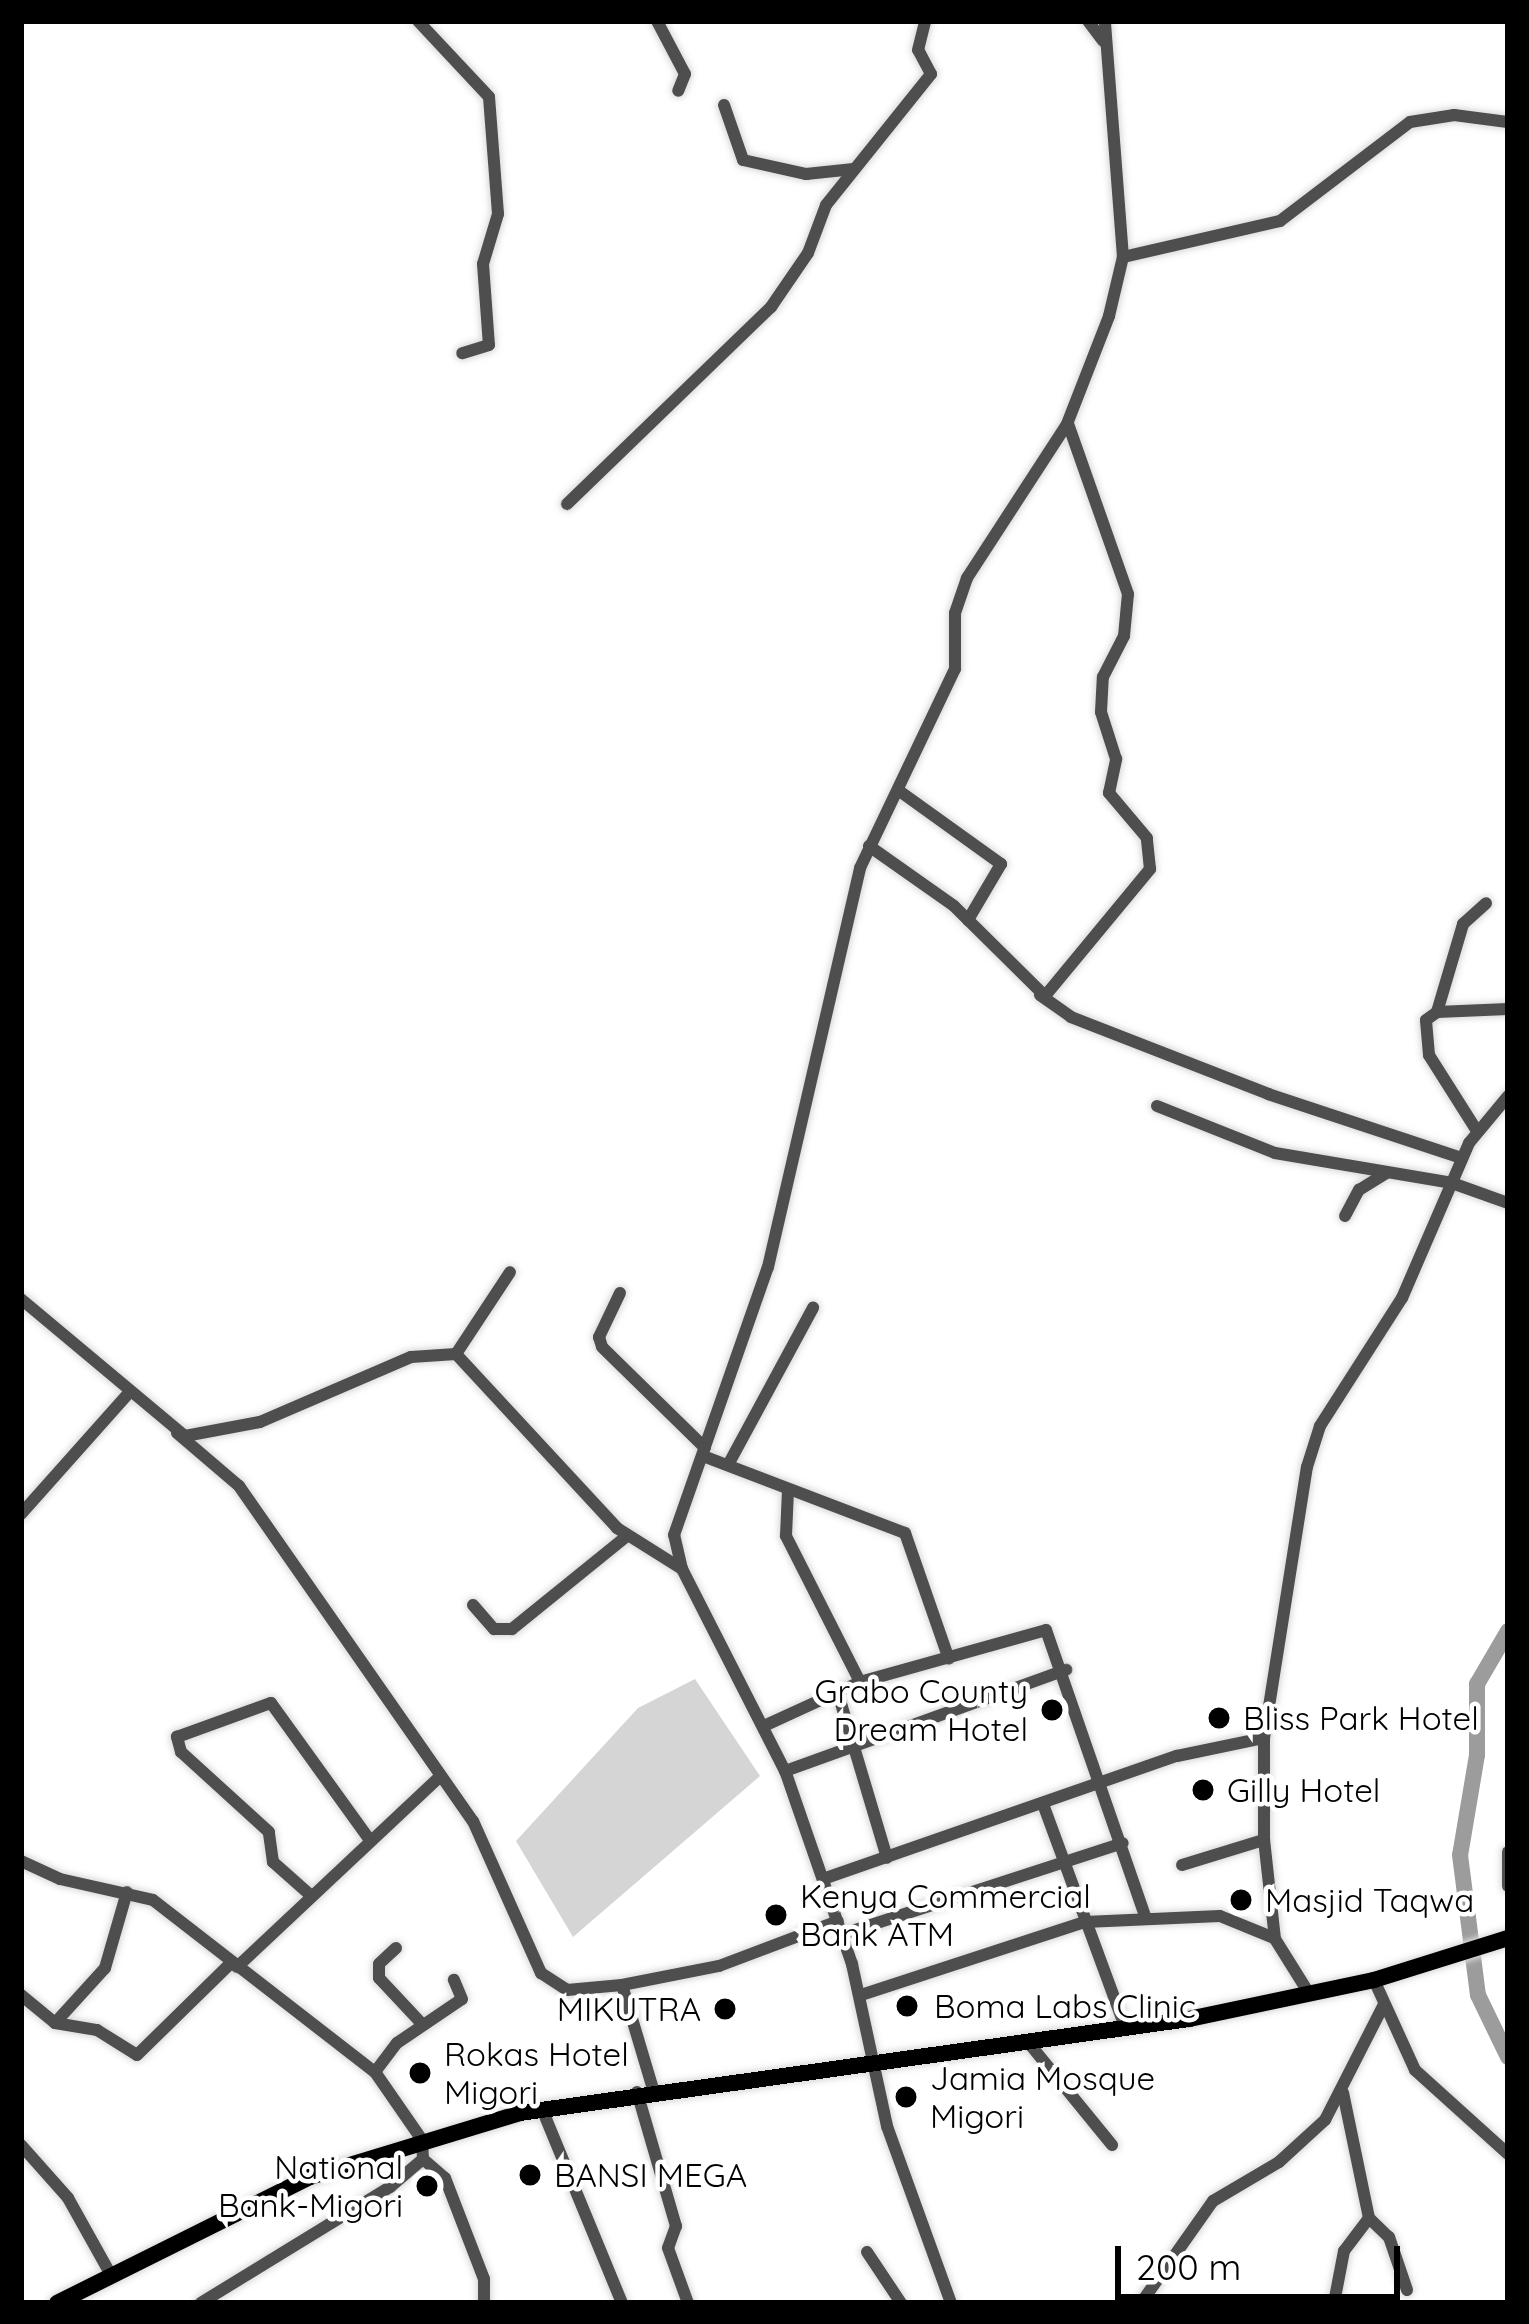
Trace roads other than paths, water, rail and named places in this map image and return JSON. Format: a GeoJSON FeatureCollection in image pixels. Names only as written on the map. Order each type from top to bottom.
{"type":"FeatureCollection","features":[{"type":"Feature","properties":{"kind":"highway"},"geometry":{"type":"LineString","coordinates":[[58,2303],[266,2195],[542,2109],[645,2090],[1126,2029],[1374,1980],[1502,1940]]}},
{"type":"Feature","properties":{"kind":"street"},"geometry":{"type":"LineString","coordinates":[[418,21],[489,99],[498,214],[483,264],[489,345],[462,353]]}},
{"type":"Feature","properties":{"kind":"street"},"geometry":{"type":"LineString","coordinates":[[657,21],[685,74],[678,91]]}},
{"type":"Feature","properties":{"kind":"street"},"geometry":{"type":"LineString","coordinates":[[567,504],[767,312],[854,169],[932,74],[918,53],[925,21]]}},
{"type":"Feature","properties":{"kind":"street"},"geometry":{"type":"LineString","coordinates":[[1088,21],[1104,31]]}},
{"type":"Feature","properties":{"kind":"street"},"geometry":{"type":"LineString","coordinates":[[1104,31],[1119,21]]}},
{"type":"Feature","properties":{"kind":"street"},"geometry":{"type":"LineString","coordinates":[[951,2303],[887,2126],[861,1995],[785,1771],[766,1725],[682,1570],[675,1524],[704,1452],[794,1172],[869,846],[955,669],[956,613],[967,578],[1067,424],[1098,354],[1123,257],[1104,31]]}},
{"type":"Feature","properties":{"kind":"street"},"geometry":{"type":"LineString","coordinates":[[724,105],[743,160],[801,174],[854,169]]}},
{"type":"Feature","properties":{"kind":"street"},"geometry":{"type":"LineString","coordinates":[[1123,257],[1280,221],[1410,122],[1454,115],[1508,122]]}},
{"type":"Feature","properties":{"kind":"street"},"geometry":{"type":"LineString","coordinates":[[1039,994],[1052,992],[1116,920],[1154,854],[1108,786],[1116,764],[1102,688],[1124,636],[1128,594],[1067,424]]}},
{"type":"Feature","properties":{"kind":"street"},"geometry":{"type":"LineString","coordinates":[[898,790],[1001,864],[999,880],[968,920]]}},
{"type":"Feature","properties":{"kind":"street"},"geometry":{"type":"LineString","coordinates":[[869,846],[968,920],[1039,994],[1071,1017],[1268,1094],[1461,1158]]}},
{"type":"Feature","properties":{"kind":"street"},"geometry":{"type":"LineString","coordinates":[[1477,1131],[1429,1055],[1424,1029],[1437,1012],[1464,923],[1486,903]]}},
{"type":"Feature","properties":{"kind":"street"},"geometry":{"type":"LineString","coordinates":[[1437,1012],[1508,1009]]}},
{"type":"Feature","properties":{"kind":"street"},"geometry":{"type":"LineString","coordinates":[[1310,1995],[1275,1939],[1264,1840],[1264,1738],[1314,1443],[1388,1324],[1461,1158],[1508,1096]]}},
{"type":"Feature","properties":{"kind":"street"},"geometry":{"type":"LineString","coordinates":[[1157,1106],[1275,1153],[1452,1183],[1508,1203]]}},
{"type":"Feature","properties":{"kind":"street"},"geometry":{"type":"LineString","coordinates":[[1353,1167],[1359,1190]]}},
{"type":"Feature","properties":{"kind":"street"},"geometry":{"type":"LineString","coordinates":[[1345,1216],[1359,1190],[1386,1173]]}},
{"type":"Feature","properties":{"kind":"street"},"geometry":{"type":"LineString","coordinates":[[456,1354],[510,1273]]}},
{"type":"Feature","properties":{"kind":"street"},"geometry":{"type":"LineString","coordinates":[[620,1292],[599,1336],[602,1347],[704,1452],[788,1490],[889,1522],[911,1538],[949,1659]]}},
{"type":"Feature","properties":{"kind":"street"},"geometry":{"type":"LineString","coordinates":[[21,1299],[78,1340],[128,1394],[239,1486],[482,1837],[542,1973],[567,1990],[622,1985],[719,1966],[1123,1843]]}},
{"type":"Feature","properties":{"kind":"street"},"geometry":{"type":"LineString","coordinates":[[728,1465],[813,1308]]}},
{"type":"Feature","properties":{"kind":"street"},"geometry":{"type":"LineString","coordinates":[[456,1354],[627,1536],[682,1570]]}},
{"type":"Feature","properties":{"kind":"street"},"geometry":{"type":"LineString","coordinates":[[177,1433],[260,1422],[411,1357],[456,1354]]}},
{"type":"Feature","properties":{"kind":"street"},"geometry":{"type":"LineString","coordinates":[[21,1514],[128,1394]]}},
{"type":"Feature","properties":{"kind":"street"},"geometry":{"type":"LineString","coordinates":[[788,1490],[786,1536],[860,1682]]}},
{"type":"Feature","properties":{"kind":"street"},"geometry":{"type":"LineString","coordinates":[[473,1605],[494,1629],[512,1629],[627,1536]]}},
{"type":"Feature","properties":{"kind":"street"},"geometry":{"type":"LineString","coordinates":[[766,1725],[837,1690],[1042,1629],[1054,1637],[1066,1670],[1145,1916]]}},
{"type":"Feature","properties":{"kind":"street"},"geometry":{"type":"LineString","coordinates":[[785,1771],[1066,1670]]}},
{"type":"Feature","properties":{"kind":"street"},"geometry":{"type":"LineString","coordinates":[[837,1690],[887,1858]]}},
{"type":"Feature","properties":{"kind":"street"},"geometry":{"type":"LineString","coordinates":[[308,1893],[273,1862],[269,1832],[178,1749],[177,1737],[271,1703],[369,1839]]}},
{"type":"Feature","properties":{"kind":"street"},"geometry":{"type":"LineString","coordinates":[[823,1879],[1211,1745],[1264,1738]]}},
{"type":"Feature","properties":{"kind":"street"},"geometry":{"type":"LineString","coordinates":[[21,1995],[55,2024],[91,2028],[143,2054],[308,1893],[439,1777]]}},
{"type":"Feature","properties":{"kind":"street"},"geometry":{"type":"LineString","coordinates":[[1043,1804],[1126,2029]]}},
{"type":"Feature","properties":{"kind":"street"},"geometry":{"type":"LineString","coordinates":[[1182,1865],[1264,1840]]}},
{"type":"Feature","properties":{"kind":"street"},"geometry":{"type":"LineString","coordinates":[[1508,1852],[1508,1886]]}},
{"type":"Feature","properties":{"kind":"street"},"geometry":{"type":"LineString","coordinates":[[21,1861],[49,1876],[153,1900],[375,2072],[445,2178],[484,2279],[484,2303]]}},
{"type":"Feature","properties":{"kind":"street"},"geometry":{"type":"LineString","coordinates":[[55,2024],[105,1968],[127,1892]]}},
{"type":"Feature","properties":{"kind":"street"},"geometry":{"type":"LineString","coordinates":[[861,1995],[1085,1922],[1145,1916],[1234,1918],[1275,1939]]}},
{"type":"Feature","properties":{"kind":"street"},"geometry":{"type":"LineString","coordinates":[[396,1948],[379,1964],[379,1978],[422,2024]]}},
{"type":"Feature","properties":{"kind":"street"},"geometry":{"type":"LineString","coordinates":[[375,2072],[422,2024],[462,1999],[454,1980]]}},
{"type":"Feature","properties":{"kind":"street"},"geometry":{"type":"LineString","coordinates":[[1374,1980],[1383,2006],[1427,2085],[1508,2154]]}},
{"type":"Feature","properties":{"kind":"street"},"geometry":{"type":"LineString","coordinates":[[622,1985],[676,2226],[668,2248],[688,2303]]}},
{"type":"Feature","properties":{"kind":"street"},"geometry":{"type":"LineString","coordinates":[[1142,2303],[1213,2201],[1292,2153],[1343,2093],[1383,2006]]}},
{"type":"Feature","properties":{"kind":"street"},"geometry":{"type":"LineString","coordinates":[[1028,2042],[1112,2145]]}},
{"type":"Feature","properties":{"kind":"street"},"geometry":{"type":"LineString","coordinates":[[1343,2093],[1369,2218],[1389,2237],[1407,2290]]}},
{"type":"Feature","properties":{"kind":"street"},"geometry":{"type":"LineString","coordinates":[[542,2109],[622,2303]]}},
{"type":"Feature","properties":{"kind":"street"},"geometry":{"type":"LineString","coordinates":[[21,2145],[68,2198],[110,2273]]}},
{"type":"Feature","properties":{"kind":"street"},"geometry":{"type":"LineString","coordinates":[[201,2303],[314,2239],[423,2149]]}},
{"type":"Feature","properties":{"kind":"street"},"geometry":{"type":"LineString","coordinates":[[1334,2303],[1344,2251],[1369,2218]]}},
{"type":"Feature","properties":{"kind":"street"},"geometry":{"type":"LineString","coordinates":[[867,2252],[901,2303]]}},
{"type":"Feature","properties":{"kind":"waterway"},"geometry":{"type":"LineString","coordinates":[[1508,1631],[1477,1684],[1477,1755],[1460,1855],[1478,1995],[1508,2057]]}},
{"type":"Feature","properties":{"kind":"place","name":"Grabo County Dream Hotel"},"geometry":{"type":"Point","coordinates":[1052,1710]}},
{"type":"Feature","properties":{"kind":"place","name":"Bliss Park Hotel"},"geometry":{"type":"Point","coordinates":[1219,1718]}},
{"type":"Feature","properties":{"kind":"place","name":"Gilly Hotel"},"geometry":{"type":"Point","coordinates":[1203,1790]}},
{"type":"Feature","properties":{"kind":"place","name":"Masjid Taqwa"},"geometry":{"type":"Point","coordinates":[1241,1900]}},
{"type":"Feature","properties":{"kind":"place","name":"Kenya Commercial Bank ATM"},"geometry":{"type":"Point","coordinates":[776,1915]}},
{"type":"Feature","properties":{"kind":"place","name":"Boma Labs Clinic"},"geometry":{"type":"Point","coordinates":[907,2006]}},
{"type":"Feature","properties":{"kind":"place","name":"MIKUTRA"},"geometry":{"type":"Point","coordinates":[725,2009]}},
{"type":"Feature","properties":{"kind":"place","name":"Rokas Hotel Migori"},"geometry":{"type":"Point","coordinates":[420,2073]}},
{"type":"Feature","properties":{"kind":"place","name":"Jamia Mosque Migori"},"geometry":{"type":"Point","coordinates":[906,2097]}},
{"type":"Feature","properties":{"kind":"place","name":"BANSI MEGA"},"geometry":{"type":"Point","coordinates":[530,2175]}},
{"type":"Feature","properties":{"kind":"place","name":"National Bank-Migori"},"geometry":{"type":"Point","coordinates":[427,2186]}}]}
